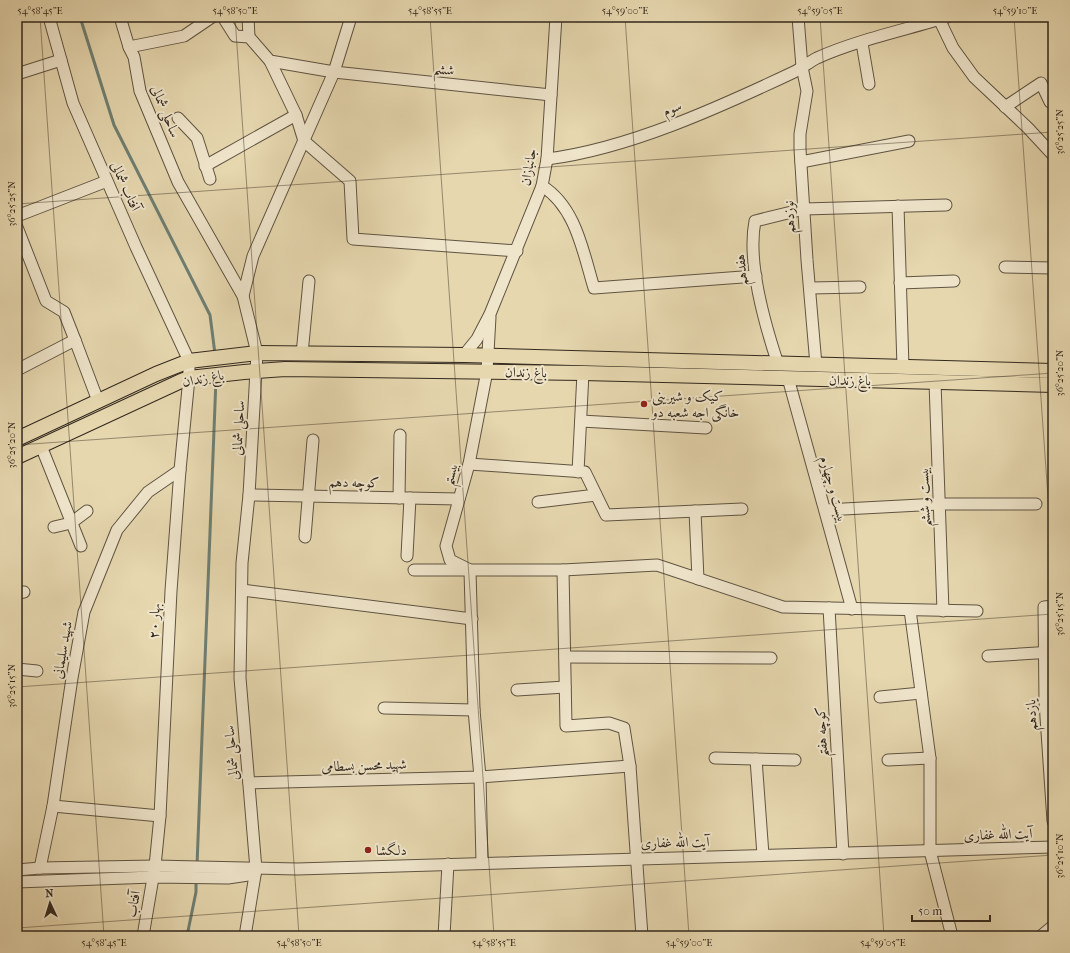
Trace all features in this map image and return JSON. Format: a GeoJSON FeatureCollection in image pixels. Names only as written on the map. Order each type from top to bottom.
{"type":"FeatureCollection","features":[{"type":"Feature","properties":{"kind":"main road","name":"باغ زندان"},"geometry":{"type":"LineString","coordinates":[[17,439],[98,401],[194,360],[257,353],[464,355],[1053,370]]}},
{"type":"Feature","properties":{"kind":"main road","name":"باغ زندان"},"geometry":{"type":"LineString","coordinates":[[17,457],[160,390],[195,378],[250,371],[284,369],[487,371],[1053,385]]}},
{"type":"Feature","properties":{"kind":"street","name":"آفتاب شمالی"},"geometry":{"type":"LineString","coordinates":[[49,17],[73,103],[107,181],[194,360]]}},
{"type":"Feature","properties":{"kind":"street","name":"ساحلی شمالی"},"geometry":{"type":"LineString","coordinates":[[120,17],[128,47],[134,57],[140,91],[178,182],[243,296],[257,353],[250,371],[249,495],[242,590],[240,678],[256,871],[245,936]]}},
{"type":"Feature","properties":{"kind":"street"},"geometry":{"type":"LineString","coordinates":[[128,47],[184,36],[212,17]]}},
{"type":"Feature","properties":{"kind":"street"},"geometry":{"type":"LineString","coordinates":[[223,17],[235,36],[249,37]]}},
{"type":"Feature","properties":{"kind":"street"},"geometry":{"type":"LineString","coordinates":[[248,17],[249,37],[270,61],[296,115],[304,141],[350,181],[353,239],[517,251]]}},
{"type":"Feature","properties":{"kind":"street"},"geometry":{"type":"LineString","coordinates":[[243,296],[253,256],[334,72],[351,17]]}},
{"type":"Feature","properties":{"kind":"street","name":"جانبازان"},"geometry":{"type":"LineString","coordinates":[[464,355],[477,339],[490,314],[517,251],[542,186],[547,159],[556,17]]}},
{"type":"Feature","properties":{"kind":"street","name":"نوزدهم"},"geometry":{"type":"LineString","coordinates":[[798,17],[802,67],[807,91],[800,134],[816,365]]}},
{"type":"Feature","properties":{"kind":"street"},"geometry":{"type":"LineString","coordinates":[[943,18],[953,48],[974,77],[1052,151]]}},
{"type":"Feature","properties":{"kind":"street","name":"سوم"},"geometry":{"type":"LineString","coordinates":[[547,159],[587,152],[662,129],[750,92],[802,67],[816,58],[943,18]]}},
{"type":"Feature","properties":{"kind":"street"},"geometry":{"type":"LineString","coordinates":[[862,43],[869,84]]}},
{"type":"Feature","properties":{"kind":"street"},"geometry":{"type":"LineString","coordinates":[[17,74],[61,60]]}},
{"type":"Feature","properties":{"kind":"street","name":"ششم"},"geometry":{"type":"LineString","coordinates":[[270,61],[334,72],[551,95]]}},
{"type":"Feature","properties":{"kind":"street"},"geometry":{"type":"LineString","coordinates":[[1005,107],[1041,83],[1050,102]]}},
{"type":"Feature","properties":{"kind":"street"},"geometry":{"type":"LineString","coordinates":[[205,166],[296,115]]}},
{"type":"Feature","properties":{"kind":"street"},"geometry":{"type":"LineString","coordinates":[[178,118],[196,138],[210,179]]}},
{"type":"Feature","properties":{"kind":"street"},"geometry":{"type":"LineString","coordinates":[[801,162],[909,141]]}},
{"type":"Feature","properties":{"kind":"street"},"geometry":{"type":"LineString","coordinates":[[17,216],[107,181]]}},
{"type":"Feature","properties":{"kind":"street"},"geometry":{"type":"LineString","coordinates":[[542,186],[566,208],[578,234],[594,288],[756,276]]}},
{"type":"Feature","properties":{"kind":"street"},"geometry":{"type":"LineString","coordinates":[[804,209],[946,205]]}},
{"type":"Feature","properties":{"kind":"street"},"geometry":{"type":"LineString","coordinates":[[898,206],[903,367]]}},
{"type":"Feature","properties":{"kind":"street","name":"هفدهم"},"geometry":{"type":"LineString","coordinates":[[778,364],[766,328],[756,276],[755,220],[804,209]]}},
{"type":"Feature","properties":{"kind":"street"},"geometry":{"type":"LineString","coordinates":[[17,227],[46,301],[64,312],[98,401]]}},
{"type":"Feature","properties":{"kind":"street"},"geometry":{"type":"LineString","coordinates":[[1005,267],[1053,268]]}},
{"type":"Feature","properties":{"kind":"street"},"geometry":{"type":"LineString","coordinates":[[302,354],[308,281]]}},
{"type":"Feature","properties":{"kind":"street"},"geometry":{"type":"LineString","coordinates":[[900,283],[954,281]]}},
{"type":"Feature","properties":{"kind":"street"},"geometry":{"type":"LineString","coordinates":[[810,288],[860,287]]}},
{"type":"Feature","properties":{"kind":"street","name":"جانبازان"},"geometry":{"type":"LineString","coordinates":[[487,371],[490,314]]}},
{"type":"Feature","properties":{"kind":"street"},"geometry":{"type":"LineString","coordinates":[[17,370],[75,340]]}},
{"type":"Feature","properties":{"kind":"street","name":"بهار ۲۰"},"geometry":{"type":"LineString","coordinates":[[154,872],[160,816],[171,591],[180,470],[195,378],[194,360]]}},
{"type":"Feature","properties":{"kind":"street","name":"بیستم"},"geometry":{"type":"LineString","coordinates":[[470,571],[450,560],[446,546],[469,464],[487,371]]}},
{"type":"Feature","properties":{"kind":"street"},"geometry":{"type":"LineString","coordinates":[[578,472],[583,373]]}},
{"type":"Feature","properties":{"kind":"street","name":"بیست و چهارم"},"geometry":{"type":"LineString","coordinates":[[788,378],[852,608]]}},
{"type":"Feature","properties":{"kind":"street","name":"بیست و ششم"},"geometry":{"type":"LineString","coordinates":[[935,382],[943,611]]}},
{"type":"Feature","properties":{"kind":"street"},"geometry":{"type":"LineString","coordinates":[[581,421],[706,428]]}},
{"type":"Feature","properties":{"kind":"street"},"geometry":{"type":"LineString","coordinates":[[400,435],[405,498],[407,556]]}},
{"type":"Feature","properties":{"kind":"street"},"geometry":{"type":"LineString","coordinates":[[305,537],[313,440]]}},
{"type":"Feature","properties":{"kind":"street"},"geometry":{"type":"LineString","coordinates":[[41,446],[80,546]]}},
{"type":"Feature","properties":{"kind":"street"},"geometry":{"type":"LineString","coordinates":[[469,464],[585,472],[606,515],[742,509]]}},
{"type":"Feature","properties":{"kind":"street","name":"شهید سلیمانی"},"geometry":{"type":"LineString","coordinates":[[40,868],[53,806],[72,678],[84,612],[117,530],[148,492],[180,470]]}},
{"type":"Feature","properties":{"kind":"street","name":"کوچه دهم"},"geometry":{"type":"LineString","coordinates":[[249,495],[459,499]]}},
{"type":"Feature","properties":{"kind":"street"},"geometry":{"type":"LineString","coordinates":[[538,502],[596,495]]}},
{"type":"Feature","properties":{"kind":"street"},"geometry":{"type":"LineString","coordinates":[[825,510],[939,504],[1036,504]]}},
{"type":"Feature","properties":{"kind":"street"},"geometry":{"type":"LineString","coordinates":[[54,527],[71,522],[87,511]]}},
{"type":"Feature","properties":{"kind":"street"},"geometry":{"type":"LineString","coordinates":[[695,511],[698,579]]}},
{"type":"Feature","properties":{"kind":"street"},"geometry":{"type":"LineString","coordinates":[[414,570],[562,570],[657,565],[783,607],[977,611]]}},
{"type":"Feature","properties":{"kind":"street"},"geometry":{"type":"LineString","coordinates":[[562,570],[566,726],[609,724],[624,728],[630,766],[635,858],[642,936]]}},
{"type":"Feature","properties":{"kind":"street"},"geometry":{"type":"LineString","coordinates":[[470,571],[474,710],[480,777],[482,863]]}},
{"type":"Feature","properties":{"kind":"street"},"geometry":{"type":"LineString","coordinates":[[242,590],[472,619]]}},
{"type":"Feature","properties":{"kind":"street","name":"یازدهم"},"geometry":{"type":"LineString","coordinates":[[1048,606],[1049,702],[1053,821]]}},
{"type":"Feature","properties":{"kind":"street","name":"کوچه هفتم"},"geometry":{"type":"LineString","coordinates":[[829,608],[843,854]]}},
{"type":"Feature","properties":{"kind":"street"},"geometry":{"type":"LineString","coordinates":[[910,610],[930,758],[930,851],[952,936]]}},
{"type":"Feature","properties":{"kind":"street"},"geometry":{"type":"LineString","coordinates":[[988,656],[1048,652]]}},
{"type":"Feature","properties":{"kind":"street"},"geometry":{"type":"LineString","coordinates":[[564,657],[771,658]]}},
{"type":"Feature","properties":{"kind":"street"},"geometry":{"type":"LineString","coordinates":[[17,669],[37,671]]}},
{"type":"Feature","properties":{"kind":"street"},"geometry":{"type":"LineString","coordinates":[[517,690],[565,687]]}},
{"type":"Feature","properties":{"kind":"street"},"geometry":{"type":"LineString","coordinates":[[880,697],[921,693]]}},
{"type":"Feature","properties":{"kind":"street"},"geometry":{"type":"LineString","coordinates":[[384,708],[474,710]]}},
{"type":"Feature","properties":{"kind":"street"},"geometry":{"type":"LineString","coordinates":[[715,758],[795,760]]}},
{"type":"Feature","properties":{"kind":"street"},"geometry":{"type":"LineString","coordinates":[[888,760],[930,758]]}},
{"type":"Feature","properties":{"kind":"street"},"geometry":{"type":"LineString","coordinates":[[756,759],[762,855]]}},
{"type":"Feature","properties":{"kind":"street","name":"شهید محسن بسطامی"},"geometry":{"type":"LineString","coordinates":[[249,783],[480,777],[630,766]]}},
{"type":"Feature","properties":{"kind":"street"},"geometry":{"type":"LineString","coordinates":[[53,806],[160,816]]}},
{"type":"Feature","properties":{"kind":"street","name":"آیت الله غفاری"},"geometry":{"type":"LineString","coordinates":[[227,873],[297,869],[635,858],[843,854],[1053,847]]}},
{"type":"Feature","properties":{"kind":"street"},"geometry":{"type":"LineString","coordinates":[[444,936],[448,864]]}},
{"type":"Feature","properties":{"kind":"street"},"geometry":{"type":"LineString","coordinates":[[17,882],[154,872],[169,866],[227,873]]}},
{"type":"Feature","properties":{"kind":"street"},"geometry":{"type":"LineString","coordinates":[[17,870],[40,868],[154,872],[168,878],[227,873]]}},
{"type":"Feature","properties":{"kind":"street","name":"آفتاب"},"geometry":{"type":"LineString","coordinates":[[143,936],[154,872]]}},
{"type":"Feature","properties":{"kind":"street"},"geometry":{"type":"LineString","coordinates":[[1041,936],[1053,926]]}},
{"type":"Feature","properties":{"kind":"waterway"},"geometry":{"type":"LineString","coordinates":[[80,17],[114,125],[210,315],[215,354]]}},
{"type":"Feature","properties":{"kind":"waterway"},"geometry":{"type":"LineString","coordinates":[[197,865],[216,379]]}},
{"type":"Feature","properties":{"kind":"waterway"},"geometry":{"type":"LineString","coordinates":[[187,936],[196,892],[196,881]]}},
{"type":"Feature","properties":{"kind":"place","name":"کیک و شیرینی خانگی اجه شعبه دو"},"geometry":{"type":"Point","coordinates":[644,404]}},
{"type":"Feature","properties":{"kind":"place","name":"دلگشا"},"geometry":{"type":"Point","coordinates":[368,850]}}]}
